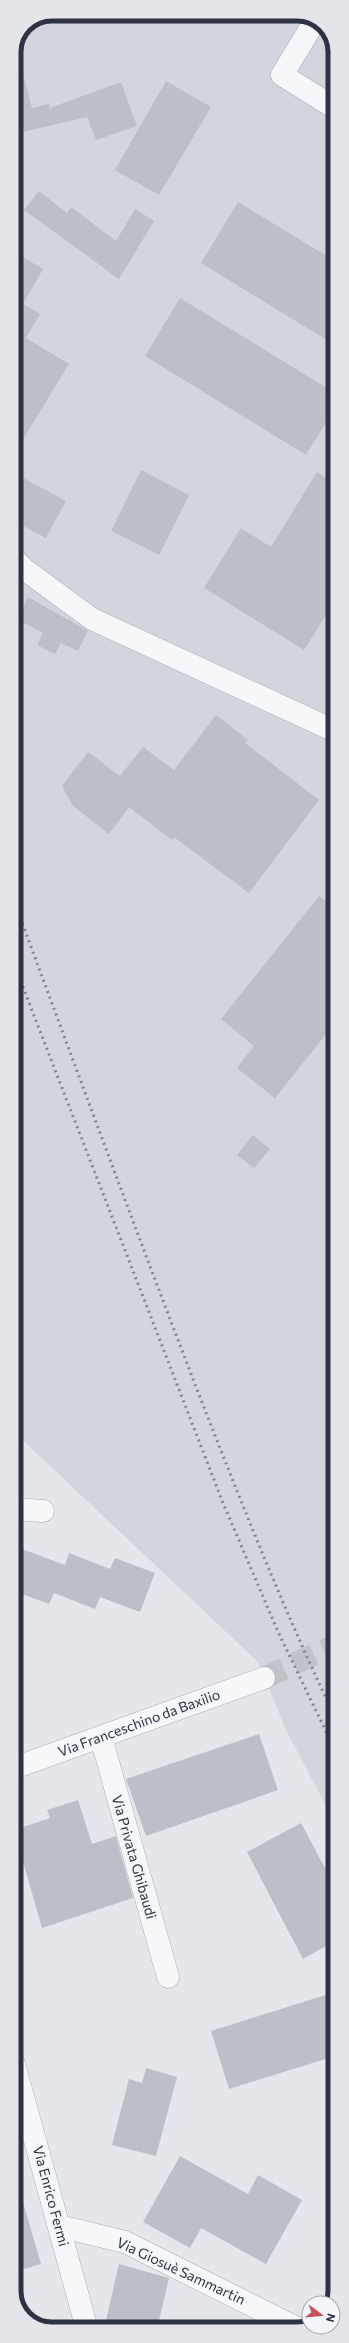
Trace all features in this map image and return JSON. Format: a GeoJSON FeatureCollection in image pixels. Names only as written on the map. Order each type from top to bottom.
{"type":"FeatureCollection","features":[{"type":"Feature","properties":{"kind":"street"},"geometry":{"type":"LineString","coordinates":[[313,25],[282,75],[328,104]]}},
{"type":"Feature","properties":{"kind":"street"},"geometry":{"type":"LineString","coordinates":[[21,566],[92,618],[328,728]]}},
{"type":"Feature","properties":{"kind":"street"},"geometry":{"type":"LineString","coordinates":[[21,1510],[42,1511]]}},
{"type":"Feature","properties":{"kind":"street","name":"Via Franceschino da Baxilio"},"geometry":{"type":"LineString","coordinates":[[21,1766],[264,1678]]}},
{"type":"Feature","properties":{"kind":"street","name":"Via Privata Ghibaudi"},"geometry":{"type":"LineString","coordinates":[[101,1737],[168,1977]]}},
{"type":"Feature","properties":{"kind":"street","name":"Via Enrico Fermi"},"geometry":{"type":"LineString","coordinates":[[21,2089],[85,2322]]}},
{"type":"Feature","properties":{"kind":"street","name":"Via Giosuè Sammartin"},"geometry":{"type":"LineString","coordinates":[[59,2226],[125,2242],[285,2322]]}},
{"type":"Feature","properties":{"kind":"shaded area"},"geometry":{"type":"Polygon","coordinates":[[[52,21],[299,21],[309,23],[318,29],[324,36],[328,48],[328,1810],[286,1730],[258,1662],[21,1439],[21,52],[23,40],[30,30],[40,23],[52,21]]]}},
{"type":"Feature","properties":{"kind":"building"},"geometry":{"type":"Polygon","coordinates":[[[21,69],[32,108],[49,104],[50,108],[121,82],[137,126],[96,140],[87,117],[21,132],[21,69]]]}},
{"type":"Feature","properties":{"kind":"building"},"geometry":{"type":"Polygon","coordinates":[[[166,81],[211,107],[159,195],[115,170],[166,81]]]}},
{"type":"Feature","properties":{"kind":"building"},"geometry":{"type":"Polygon","coordinates":[[[39,191],[67,213],[71,207],[116,241],[135,209],[154,221],[119,279],[24,210],[39,191]]]}},
{"type":"Feature","properties":{"kind":"building"},"geometry":{"type":"Polygon","coordinates":[[[238,202],[328,257],[328,341],[201,263],[238,202]]]}},
{"type":"Feature","properties":{"kind":"building"},"geometry":{"type":"Polygon","coordinates":[[[21,256],[43,269],[23,304],[40,314],[26,338],[69,364],[21,443],[21,256]]]}},
{"type":"Feature","properties":{"kind":"building"},"geometry":{"type":"Polygon","coordinates":[[[180,298],[328,389],[328,419],[306,455],[145,356],[180,298]]]}},
{"type":"Feature","properties":{"kind":"building"},"geometry":{"type":"Polygon","coordinates":[[[141,470],[189,495],[159,555],[111,531],[141,470]]]}},
{"type":"Feature","properties":{"kind":"building"},"geometry":{"type":"Polygon","coordinates":[[[317,472],[328,479],[328,612],[304,650],[204,588],[241,528],[271,547],[317,472]]]}},
{"type":"Feature","properties":{"kind":"building"},"geometry":{"type":"Polygon","coordinates":[[[21,477],[66,501],[46,538],[21,525],[21,477]]]}},
{"type":"Feature","properties":{"kind":"building"},"geometry":{"type":"Polygon","coordinates":[[[28,597],[88,631],[78,651],[61,643],[55,654],[37,645],[43,633],[21,621],[21,611],[28,597]]]}},
{"type":"Feature","properties":{"kind":"building"},"geometry":{"type":"Polygon","coordinates":[[[216,715],[248,740],[245,743],[319,800],[249,893],[174,837],[172,840],[129,807],[109,834],[73,806],[62,786],[88,752],[120,776],[143,747],[174,770],[216,715]]]}},
{"type":"Feature","properties":{"kind":"building"},"geometry":{"type":"Polygon","coordinates":[[[319,896],[328,903],[328,1032],[275,1098],[237,1068],[254,1046],[221,1019],[319,896]]]}},
{"type":"Feature","properties":{"kind":"building"},"geometry":{"type":"Polygon","coordinates":[[[253,1135],[270,1149],[254,1168],[237,1155],[253,1135]]]}},
{"type":"Feature","properties":{"kind":"building"},"geometry":{"type":"Polygon","coordinates":[[[22,1549],[65,1565],[69,1553],[110,1569],[115,1558],[155,1573],[140,1612],[100,1597],[95,1609],[54,1593],[49,1604],[21,1594],[22,1549]]]}},
{"type":"Feature","properties":{"kind":"building"},"geometry":{"type":"Polygon","coordinates":[[[259,1734],[278,1790],[146,1836],[126,1779],[259,1734]]]}},
{"type":"Feature","properties":{"kind":"building"},"geometry":{"type":"Polygon","coordinates":[[[78,1800],[92,1844],[116,1836],[133,1898],[42,1928],[21,1854],[21,1828],[50,1818],[47,1810],[78,1800]]]}},
{"type":"Feature","properties":{"kind":"building"},"geometry":{"type":"Polygon","coordinates":[[[301,1823],[328,1874],[328,1945],[303,1959],[247,1852],[301,1823]]]}},
{"type":"Feature","properties":{"kind":"building"},"geometry":{"type":"Polygon","coordinates":[[[328,1994],[328,2058],[229,2089],[211,2031],[328,1994]]]}},
{"type":"Feature","properties":{"kind":"building"},"geometry":{"type":"Polygon","coordinates":[[[146,2068],[177,2077],[156,2156],[112,2145],[129,2079],[142,2083],[146,2068]]]}},
{"type":"Feature","properties":{"kind":"building"},"geometry":{"type":"Polygon","coordinates":[[[180,2156],[248,2194],[258,2175],[302,2200],[266,2264],[201,2228],[190,2248],[143,2222],[180,2156]]]}},
{"type":"Feature","properties":{"kind":"building"},"geometry":{"type":"Polygon","coordinates":[[[21,2195],[41,2264],[21,2270],[21,2195]]]}},
{"type":"Feature","properties":{"kind":"building"},"geometry":{"type":"Polygon","coordinates":[[[119,2264],[169,2278],[159,2322],[106,2322],[119,2264]]]}},
{"type":"Feature","properties":{"kind":"tunnel"},"geometry":{"type":"LineString","coordinates":[[264,1678],[328,1648]]}},
{"type":"Feature","properties":{"kind":"railway"},"geometry":{"type":"LineString","coordinates":[[21,920],[128,1208],[214,1433],[281,1597],[328,1702]]}},
{"type":"Feature","properties":{"kind":"railway"},"geometry":{"type":"LineString","coordinates":[[21,982],[223,1503],[279,1634],[328,1736]]}}]}
